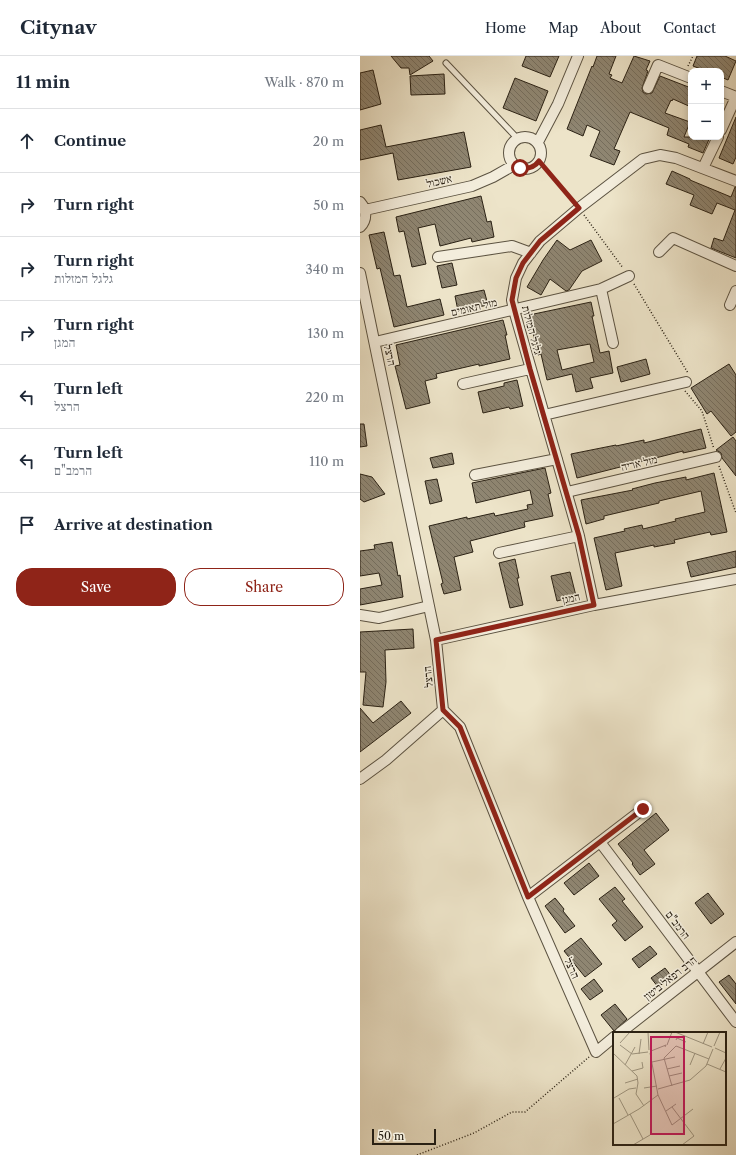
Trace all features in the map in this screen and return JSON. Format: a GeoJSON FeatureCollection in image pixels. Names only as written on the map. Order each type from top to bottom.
{"type":"FeatureCollection","features":[{"type":"Feature","properties":{"kind":"street"},"geometry":{"type":"LineString","coordinates":[[538,142],[558,104],[578,56]]}},
{"type":"Feature","properties":{"kind":"street"},"geometry":{"type":"LineString","coordinates":[[648,88],[658,65],[687,77]]}},
{"type":"Feature","properties":{"kind":"street"},"geometry":{"type":"LineString","coordinates":[[724,92],[736,97],[724,123]]}},
{"type":"Feature","properties":{"kind":"street"},"geometry":{"type":"LineString","coordinates":[[524,136],[538,142],[541,150],[539,161],[532,168],[520,168],[514,165],[508,152],[510,146],[517,138],[524,136]]}},
{"type":"Feature","properties":{"kind":"street"},"geometry":{"type":"LineString","coordinates":[[703,168],[717,140]]}},
{"type":"Feature","properties":{"kind":"street","name":"גלגל המזלות"},"geometry":{"type":"LineString","coordinates":[[594,605],[579,536],[514,310],[512,300],[516,278],[523,263],[540,241],[579,208],[643,160],[660,155],[676,158],[736,181]]}},
{"type":"Feature","properties":{"kind":"street","name":"אשכול"},"geometry":{"type":"LineString","coordinates":[[362,206],[472,186],[493,177],[514,165]]}},
{"type":"Feature","properties":{"kind":"street"},"geometry":{"type":"LineString","coordinates":[[360,227],[365,220],[362,206]]}},
{"type":"Feature","properties":{"kind":"street"},"geometry":{"type":"LineString","coordinates":[[659,252],[673,238],[736,266]]}},
{"type":"Feature","properties":{"kind":"street"},"geometry":{"type":"LineString","coordinates":[[438,257],[512,246],[531,253]]}},
{"type":"Feature","properties":{"kind":"street","name":"הרצל"},"geometry":{"type":"LineString","coordinates":[[360,273],[436,640],[443,710],[460,727],[528,897],[596,1052]]}},
{"type":"Feature","properties":{"kind":"street","name":"מזל תאומים"},"geometry":{"type":"LineString","coordinates":[[375,342],[601,289],[629,276]]}},
{"type":"Feature","properties":{"kind":"street"},"geometry":{"type":"LineString","coordinates":[[601,289],[613,343]]}},
{"type":"Feature","properties":{"kind":"street"},"geometry":{"type":"LineString","coordinates":[[730,305],[736,291]]}},
{"type":"Feature","properties":{"kind":"street"},"geometry":{"type":"LineString","coordinates":[[463,384],[530,369]]}},
{"type":"Feature","properties":{"kind":"street"},"geometry":{"type":"LineString","coordinates":[[544,415],[686,382]]}},
{"type":"Feature","properties":{"kind":"street","name":"מזל אריה"},"geometry":{"type":"LineString","coordinates":[[567,492],[716,457]]}},
{"type":"Feature","properties":{"kind":"street"},"geometry":{"type":"LineString","coordinates":[[475,475],[557,459]]}},
{"type":"Feature","properties":{"kind":"street"},"geometry":{"type":"LineString","coordinates":[[499,553],[579,536]]}},
{"type":"Feature","properties":{"kind":"street","name":"המגן"},"geometry":{"type":"LineString","coordinates":[[436,640],[594,605],[736,579]]}},
{"type":"Feature","properties":{"kind":"street"},"geometry":{"type":"LineString","coordinates":[[360,615],[379,618],[428,606]]}},
{"type":"Feature","properties":{"kind":"street"},"geometry":{"type":"LineString","coordinates":[[360,779],[386,760],[443,710]]}},
{"type":"Feature","properties":{"kind":"street"},"geometry":{"type":"LineString","coordinates":[[528,897],[643,809]]}},
{"type":"Feature","properties":{"kind":"street","name":"הרמב\"ם"},"geometry":{"type":"LineString","coordinates":[[600,842],[736,1022]]}},
{"type":"Feature","properties":{"kind":"street","name":"הרב רפאל ביטון"},"geometry":{"type":"LineString","coordinates":[[621,1032],[736,942]]}},
{"type":"Feature","properties":{"kind":"street"},"geometry":{"type":"LineString","coordinates":[[596,1052],[613,1039]]}},
{"type":"Feature","properties":{"kind":"lane"},"geometry":{"type":"LineString","coordinates":[[446,63],[517,138]]}},
{"type":"Feature","properties":{"kind":"path"},"geometry":{"type":"LineString","coordinates":[[687,77],[693,56]]}},
{"type":"Feature","properties":{"kind":"path"},"geometry":{"type":"LineString","coordinates":[[539,161],[579,208],[629,276],[688,372],[685,391],[702,411],[716,457],[736,513]]}},
{"type":"Feature","properties":{"kind":"path"},"geometry":{"type":"LineString","coordinates":[[417,1155],[474,1133],[512,1112],[525,1112],[596,1052]]}},
{"type":"Feature","properties":{"kind":"building"},"geometry":{"type":"Polygon","coordinates":[[[391,56],[429,56],[433,61],[410,75],[409,68],[401,68],[391,56]]]}},
{"type":"Feature","properties":{"kind":"building"},"geometry":{"type":"Polygon","coordinates":[[[526,56],[559,56],[550,77],[522,66],[526,56]]]}},
{"type":"Feature","properties":{"kind":"building"},"geometry":{"type":"Polygon","coordinates":[[[597,56],[616,56],[609,74],[612,75],[610,78],[622,83],[634,56],[650,61],[646,70],[648,71],[642,88],[643,92],[646,94],[652,93],[660,76],[688,87],[688,106],[673,99],[672,101],[671,100],[665,113],[688,121],[688,127],[684,137],[688,137],[688,140],[709,140],[703,153],[688,147],[689,144],[667,135],[669,128],[630,112],[614,149],[620,151],[614,165],[590,156],[600,131],[587,125],[583,136],[567,129],[592,66],[593,67],[597,56]]]}},
{"type":"Feature","properties":{"kind":"building"},"geometry":{"type":"Polygon","coordinates":[[[697,56],[725,56],[736,61],[728,80],[724,78],[724,68],[698,68],[693,66],[697,56]]]}},
{"type":"Feature","properties":{"kind":"building"},"geometry":{"type":"Polygon","coordinates":[[[373,70],[381,104],[360,110],[360,73],[373,70]]]}},
{"type":"Feature","properties":{"kind":"building"},"geometry":{"type":"Polygon","coordinates":[[[444,74],[445,94],[411,95],[410,76],[444,74]]]}},
{"type":"Feature","properties":{"kind":"building"},"geometry":{"type":"Polygon","coordinates":[[[515,78],[548,91],[536,121],[503,108],[515,78]]]}},
{"type":"Feature","properties":{"kind":"building"},"geometry":{"type":"Polygon","coordinates":[[[736,117],[736,157],[733,164],[719,158],[736,117]]]}},
{"type":"Feature","properties":{"kind":"building"},"geometry":{"type":"Polygon","coordinates":[[[381,125],[386,147],[464,132],[471,167],[398,180],[393,153],[360,160],[360,130],[381,125]]]}},
{"type":"Feature","properties":{"kind":"building"},"geometry":{"type":"Polygon","coordinates":[[[672,171],[731,197],[736,187],[736,258],[711,248],[714,238],[723,241],[735,210],[717,203],[712,214],[690,205],[694,195],[666,184],[672,171]]]}},
{"type":"Feature","properties":{"kind":"building"},"geometry":{"type":"Polygon","coordinates":[[[481,196],[487,222],[491,221],[494,237],[472,242],[471,238],[440,246],[435,224],[418,228],[426,264],[412,267],[404,231],[399,232],[396,217],[481,196]]]}},
{"type":"Feature","properties":{"kind":"building"},"geometry":{"type":"Polygon","coordinates":[[[384,232],[394,276],[400,275],[407,307],[440,299],[444,315],[394,327],[380,268],[377,269],[369,235],[384,232]]]}},
{"type":"Feature","properties":{"kind":"building"},"geometry":{"type":"Polygon","coordinates":[[[557,240],[570,250],[591,240],[602,261],[582,271],[569,290],[566,291],[550,279],[541,295],[527,287],[557,240]]]}},
{"type":"Feature","properties":{"kind":"building"},"geometry":{"type":"Polygon","coordinates":[[[452,263],[457,285],[442,288],[437,266],[452,263]]]}},
{"type":"Feature","properties":{"kind":"building"},"geometry":{"type":"Polygon","coordinates":[[[484,290],[488,305],[458,311],[455,296],[484,290]]]}},
{"type":"Feature","properties":{"kind":"building"},"geometry":{"type":"Polygon","coordinates":[[[591,302],[594,316],[592,316],[600,353],[609,351],[613,373],[590,378],[593,388],[576,392],[572,374],[547,380],[541,354],[538,355],[529,315],[591,302]],[[590,344],[557,350],[562,370],[594,362],[590,344]]]}},
{"type":"Feature","properties":{"kind":"building"},"geometry":{"type":"Polygon","coordinates":[[[503,320],[507,335],[505,335],[510,359],[479,366],[479,364],[436,374],[437,378],[425,381],[430,403],[406,409],[395,366],[400,365],[396,345],[503,320]]]}},
{"type":"Feature","properties":{"kind":"building"},"geometry":{"type":"Polygon","coordinates":[[[646,359],[650,374],[621,382],[617,367],[646,359]]]}},
{"type":"Feature","properties":{"kind":"building"},"geometry":{"type":"Polygon","coordinates":[[[729,364],[736,375],[736,432],[731,436],[711,411],[707,414],[691,388],[729,364]]]}},
{"type":"Feature","properties":{"kind":"building"},"geometry":{"type":"Polygon","coordinates":[[[517,380],[523,406],[510,409],[509,407],[483,413],[478,392],[504,386],[504,383],[517,380]]]}},
{"type":"Feature","properties":{"kind":"building"},"geometry":{"type":"Polygon","coordinates":[[[360,424],[364,424],[367,446],[360,447],[360,424]]]}},
{"type":"Feature","properties":{"kind":"building"},"geometry":{"type":"Polygon","coordinates":[[[701,429],[706,448],[683,453],[683,451],[577,478],[571,454],[644,440],[644,443],[701,429]]]}},
{"type":"Feature","properties":{"kind":"building"},"geometry":{"type":"Polygon","coordinates":[[[733,437],[736,441],[736,476],[722,458],[721,453],[716,450],[733,437]]]}},
{"type":"Feature","properties":{"kind":"building"},"geometry":{"type":"Polygon","coordinates":[[[452,453],[454,464],[433,468],[430,458],[452,453]]]}},
{"type":"Feature","properties":{"kind":"building"},"geometry":{"type":"Polygon","coordinates":[[[545,468],[551,493],[548,494],[553,516],[524,522],[525,527],[470,541],[473,552],[454,557],[461,590],[444,594],[441,584],[443,583],[429,526],[467,517],[467,519],[494,513],[495,516],[528,509],[527,505],[533,504],[530,490],[476,503],[472,483],[545,468]]]}},
{"type":"Feature","properties":{"kind":"building"},"geometry":{"type":"Polygon","coordinates":[[[714,473],[727,532],[711,535],[710,532],[674,540],[675,543],[654,547],[654,545],[615,553],[622,586],[606,590],[594,538],[625,531],[624,529],[642,525],[643,529],[705,512],[701,491],[604,516],[604,519],[586,524],[581,500],[633,490],[632,489],[655,483],[686,477],[686,480],[714,473]]]}},
{"type":"Feature","properties":{"kind":"building"},"geometry":{"type":"Polygon","coordinates":[[[360,474],[372,477],[385,494],[364,502],[360,499],[360,474]]]}},
{"type":"Feature","properties":{"kind":"building"},"geometry":{"type":"Polygon","coordinates":[[[437,479],[442,501],[430,504],[425,481],[437,479]]]}},
{"type":"Feature","properties":{"kind":"building"},"geometry":{"type":"Polygon","coordinates":[[[392,542],[398,576],[400,575],[403,597],[360,605],[360,589],[382,585],[379,573],[360,576],[360,551],[375,549],[374,545],[392,542]]]}},
{"type":"Feature","properties":{"kind":"building"},"geometry":{"type":"Polygon","coordinates":[[[736,551],[736,567],[691,577],[687,562],[736,551]]]}},
{"type":"Feature","properties":{"kind":"building"},"geometry":{"type":"Polygon","coordinates":[[[515,559],[519,578],[517,578],[523,605],[510,608],[499,563],[515,559]]]}},
{"type":"Feature","properties":{"kind":"building"},"geometry":{"type":"Polygon","coordinates":[[[570,572],[576,596],[557,601],[551,576],[570,572]]]}},
{"type":"Feature","properties":{"kind":"building"},"geometry":{"type":"Polygon","coordinates":[[[413,629],[414,648],[385,650],[386,682],[383,707],[363,705],[366,672],[360,672],[360,632],[413,629]]]}},
{"type":"Feature","properties":{"kind":"building"},"geometry":{"type":"Polygon","coordinates":[[[401,701],[411,713],[360,752],[360,708],[373,723],[401,701]]]}},
{"type":"Feature","properties":{"kind":"building"},"geometry":{"type":"Polygon","coordinates":[[[656,813],[669,830],[644,850],[655,864],[640,875],[632,864],[633,863],[618,844],[656,813]]]}},
{"type":"Feature","properties":{"kind":"building"},"geometry":{"type":"Polygon","coordinates":[[[589,863],[599,876],[574,895],[564,883],[589,863]]]}},
{"type":"Feature","properties":{"kind":"building"},"geometry":{"type":"Polygon","coordinates":[[[615,887],[625,899],[622,901],[643,927],[625,941],[612,925],[617,921],[599,899],[615,887]]]}},
{"type":"Feature","properties":{"kind":"building"},"geometry":{"type":"Polygon","coordinates":[[[708,893],[724,914],[711,924],[695,903],[708,893]]]}},
{"type":"Feature","properties":{"kind":"building"},"geometry":{"type":"Polygon","coordinates":[[[555,898],[575,926],[565,933],[545,906],[555,898]]]}},
{"type":"Feature","properties":{"kind":"building"},"geometry":{"type":"Polygon","coordinates":[[[581,938],[602,964],[585,977],[564,951],[581,938]]]}},
{"type":"Feature","properties":{"kind":"building"},"geometry":{"type":"Polygon","coordinates":[[[650,946],[657,954],[639,968],[632,959],[650,946]]]}},
{"type":"Feature","properties":{"kind":"building"},"geometry":{"type":"Polygon","coordinates":[[[665,968],[672,977],[658,987],[651,978],[665,968]]]}},
{"type":"Feature","properties":{"kind":"building"},"geometry":{"type":"Polygon","coordinates":[[[729,975],[736,984],[736,1004],[719,982],[729,975]]]}},
{"type":"Feature","properties":{"kind":"building"},"geometry":{"type":"Polygon","coordinates":[[[594,979],[603,991],[590,1000],[581,989],[594,979]]]}},
{"type":"Feature","properties":{"kind":"building"},"geometry":{"type":"Polygon","coordinates":[[[615,1004],[627,1019],[614,1031],[601,1015],[615,1004]]]}},
{"type":"Feature","properties":{"kind":"route"},"geometry":{"type":"LineString","coordinates":[[520,168],[532,168],[539,161],[579,208],[540,241],[523,263],[516,278],[512,300],[530,369],[579,536],[594,605],[436,640],[443,710],[460,727],[528,897],[643,809]]}}]}
